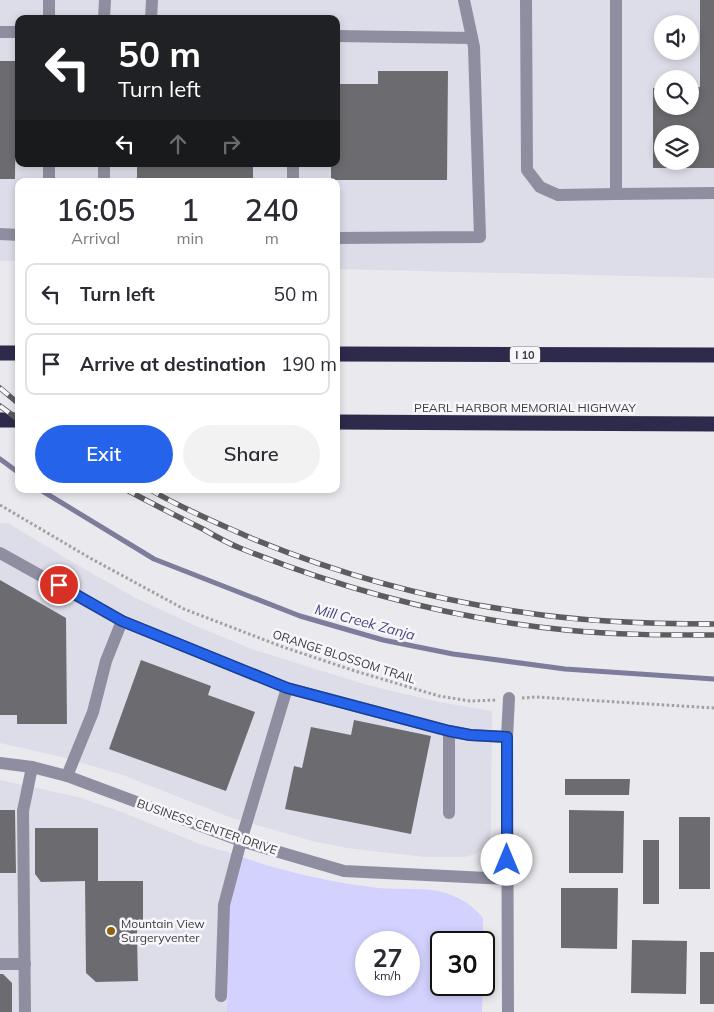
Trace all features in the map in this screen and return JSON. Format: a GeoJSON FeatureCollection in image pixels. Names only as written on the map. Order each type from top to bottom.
{"type":"FeatureCollection","features":[{"type":"Feature","properties":{"kind":"highway"},"geometry":{"type":"LineString","coordinates":[[0,353],[15,353]]}},
{"type":"Feature","properties":{"kind":"highway","name":"I 10"},"geometry":{"type":"LineString","coordinates":[[340,354],[714,355]]}},
{"type":"Feature","properties":{"kind":"highway"},"geometry":{"type":"LineString","coordinates":[[0,420],[15,420]]}},
{"type":"Feature","properties":{"kind":"highway","name":"PEARL HARBOR MEMORIAL HIGHWAY"},"geometry":{"type":"LineString","coordinates":[[340,422],[714,424]]}},
{"type":"Feature","properties":{"kind":"highway"},"geometry":{"type":"LineString","coordinates":[[642,424],[714,428]]}},
{"type":"Feature","properties":{"kind":"street"},"geometry":{"type":"LineString","coordinates":[[49,0],[50,15]]}},
{"type":"Feature","properties":{"kind":"street"},"geometry":{"type":"LineString","coordinates":[[104,15],[105,0]]}},
{"type":"Feature","properties":{"kind":"street"},"geometry":{"type":"LineString","coordinates":[[151,15],[152,0]]}},
{"type":"Feature","properties":{"kind":"street"},"geometry":{"type":"LineString","coordinates":[[340,238],[480,237],[474,46],[464,0]]}},
{"type":"Feature","properties":{"kind":"street"},"geometry":{"type":"LineString","coordinates":[[526,0],[527,170],[540,187],[558,195],[714,193]]}},
{"type":"Feature","properties":{"kind":"street"},"geometry":{"type":"LineString","coordinates":[[616,0],[616,194]]}},
{"type":"Feature","properties":{"kind":"street"},"geometry":{"type":"LineString","coordinates":[[0,32],[15,32]]}},
{"type":"Feature","properties":{"kind":"street"},"geometry":{"type":"LineString","coordinates":[[340,36],[472,38]]}},
{"type":"Feature","properties":{"kind":"street"},"geometry":{"type":"LineString","coordinates":[[0,234],[15,234]]}},
{"type":"Feature","properties":{"kind":"street"},"geometry":{"type":"LineString","coordinates":[[0,553],[122,621],[287,688],[449,731],[470,735],[507,737]]}},
{"type":"Feature","properties":{"kind":"street"},"geometry":{"type":"LineString","coordinates":[[68,776],[93,712],[106,661],[122,621]]}},
{"type":"Feature","properties":{"kind":"street"},"geometry":{"type":"LineString","coordinates":[[221,996],[224,905],[241,841],[287,688]]}},
{"type":"Feature","properties":{"kind":"street"},"geometry":{"type":"LineString","coordinates":[[508,698],[508,1012]]}},
{"type":"Feature","properties":{"kind":"street"},"geometry":{"type":"LineString","coordinates":[[449,731],[449,813]]}},
{"type":"Feature","properties":{"kind":"street","name":"BUSINESS CENTER DRIVE"},"geometry":{"type":"LineString","coordinates":[[0,763],[32,767],[68,776],[241,841],[344,871],[507,879]]}},
{"type":"Feature","properties":{"kind":"street"},"geometry":{"type":"LineString","coordinates":[[25,1012],[23,811],[32,767]]}},
{"type":"Feature","properties":{"kind":"street"},"geometry":{"type":"LineString","coordinates":[[0,964],[25,964]]}},
{"type":"Feature","properties":{"kind":"path","name":"ORANGE BLOSSOM TRAIL"},"geometry":{"type":"LineString","coordinates":[[0,505],[90,558],[184,609],[274,644],[439,696],[486,702],[508,698],[536,697],[714,708]]}},
{"type":"Feature","properties":{"kind":"shaded area"},"geometry":{"type":"Polygon","coordinates":[[[0,0],[714,0],[714,278],[340,269],[340,178],[15,178],[15,261],[0,261],[0,0]]]}},
{"type":"Feature","properties":{"kind":"shaded area"},"geometry":{"type":"Polygon","coordinates":[[[0,523],[8,523],[136,598],[252,649],[367,685],[439,702],[492,711],[491,835],[488,845],[476,854],[464,857],[425,857],[347,848],[312,841],[229,817],[123,775],[62,757],[0,743],[0,523]]]}},
{"type":"Feature","properties":{"kind":"shaded area"},"geometry":{"type":"Polygon","coordinates":[[[0,780],[78,797],[122,812],[202,845],[230,853],[227,1012],[0,1012],[0,780]]]}},
{"type":"Feature","properties":{"kind":"shaded area"},"geometry":{"type":"Polygon","coordinates":[[[230,853],[303,875],[378,888],[442,892],[455,896],[465,902],[483,918],[483,931],[430,931],[430,996],[483,996],[482,1012],[227,1012],[230,853]]]}},
{"type":"Feature","properties":{"kind":"building"},"geometry":{"type":"Polygon","coordinates":[[[700,0],[714,0],[714,168],[699,168],[699,125],[654,125],[653,168],[653,88],[654,115],[699,115],[700,0]]]}},
{"type":"Feature","properties":{"kind":"building"},"geometry":{"type":"Polygon","coordinates":[[[0,61],[15,61],[15,179],[0,179],[0,61]]]}},
{"type":"Feature","properties":{"kind":"building"},"geometry":{"type":"Polygon","coordinates":[[[378,71],[448,71],[447,180],[340,180],[340,178],[331,178],[331,167],[340,167],[340,84],[378,84],[378,71]]]}},
{"type":"Feature","properties":{"kind":"building"},"geometry":{"type":"Polygon","coordinates":[[[137,167],[253,167],[253,178],[137,178],[137,167]]]}},
{"type":"Feature","properties":{"kind":"building"},"geometry":{"type":"Polygon","coordinates":[[[0,580],[66,618],[67,724],[17,724],[17,715],[0,715],[0,580]]]}},
{"type":"Feature","properties":{"kind":"building"},"geometry":{"type":"Polygon","coordinates":[[[141,660],[211,686],[208,695],[255,712],[226,791],[109,749],[141,660]]]}},
{"type":"Feature","properties":{"kind":"building"},"geometry":{"type":"Polygon","coordinates":[[[354,720],[431,736],[411,834],[285,809],[294,766],[302,768],[311,727],[351,735],[354,720]]]}},
{"type":"Feature","properties":{"kind":"building"},"geometry":{"type":"Polygon","coordinates":[[[565,779],[630,779],[629,795],[565,795],[565,779]]]}},
{"type":"Feature","properties":{"kind":"building"},"geometry":{"type":"Polygon","coordinates":[[[0,810],[15,810],[16,873],[0,873],[0,810]]]}},
{"type":"Feature","properties":{"kind":"building"},"geometry":{"type":"Polygon","coordinates":[[[569,810],[624,811],[623,873],[569,873],[569,810]]]}},
{"type":"Feature","properties":{"kind":"building"},"geometry":{"type":"Polygon","coordinates":[[[679,817],[710,817],[710,889],[679,889],[679,817]]]}},
{"type":"Feature","properties":{"kind":"building","name":"Mountain View Surgeryventer"},"geometry":{"type":"Polygon","coordinates":[[[35,828],[98,828],[98,881],[143,881],[143,925],[137,925],[138,981],[96,982],[86,973],[85,881],[41,882],[35,874],[35,828]]]}},
{"type":"Feature","properties":{"kind":"building"},"geometry":{"type":"Polygon","coordinates":[[[643,840],[659,840],[659,904],[643,904],[643,840]]]}},
{"type":"Feature","properties":{"kind":"building"},"geometry":{"type":"Polygon","coordinates":[[[561,888],[618,888],[617,949],[561,948],[561,888]]]}},
{"type":"Feature","properties":{"kind":"building"},"geometry":{"type":"Polygon","coordinates":[[[632,940],[687,941],[686,994],[631,993],[632,940]]]}},
{"type":"Feature","properties":{"kind":"building"},"geometry":{"type":"Polygon","coordinates":[[[700,952],[714,952],[714,1004],[700,1004],[700,952]]]}},
{"type":"Feature","properties":{"kind":"building"},"geometry":{"type":"Polygon","coordinates":[[[0,974],[3,974],[12,983],[12,1012],[0,1012],[0,974]]]}},
{"type":"Feature","properties":{"kind":"waterway","name":"Mill Creek Zanja"},"geometry":{"type":"LineString","coordinates":[[0,459],[15,470]]}},
{"type":"Feature","properties":{"kind":"waterway","name":"Mill Creek Zanja"},"geometry":{"type":"LineString","coordinates":[[46,493],[154,559],[300,616],[383,640],[453,654],[565,669],[714,679]]}},
{"type":"Feature","properties":{"kind":"railway"},"geometry":{"type":"LineString","coordinates":[[0,388],[15,401]]}},
{"type":"Feature","properties":{"kind":"railway"},"geometry":{"type":"LineString","coordinates":[[0,406],[15,417]]}},
{"type":"Feature","properties":{"kind":"railway"},"geometry":{"type":"LineString","coordinates":[[133,493],[240,548],[319,577],[400,601],[482,618],[584,632],[714,635]]}},
{"type":"Feature","properties":{"kind":"railway"},"geometry":{"type":"LineString","coordinates":[[156,493],[199,515],[251,538],[317,563],[384,584],[452,600],[486,607],[569,618],[641,623],[714,624]]}},
{"type":"Feature","properties":{"kind":"place","name":"Mountain View Surgeryventer"},"geometry":{"type":"Point","coordinates":[111,931]}},
{"type":"Feature","properties":{"kind":"route"},"geometry":{"type":"LineString","coordinates":[[59,585],[122,621],[287,688],[449,731],[470,735],[507,737],[507,860]]}}]}
